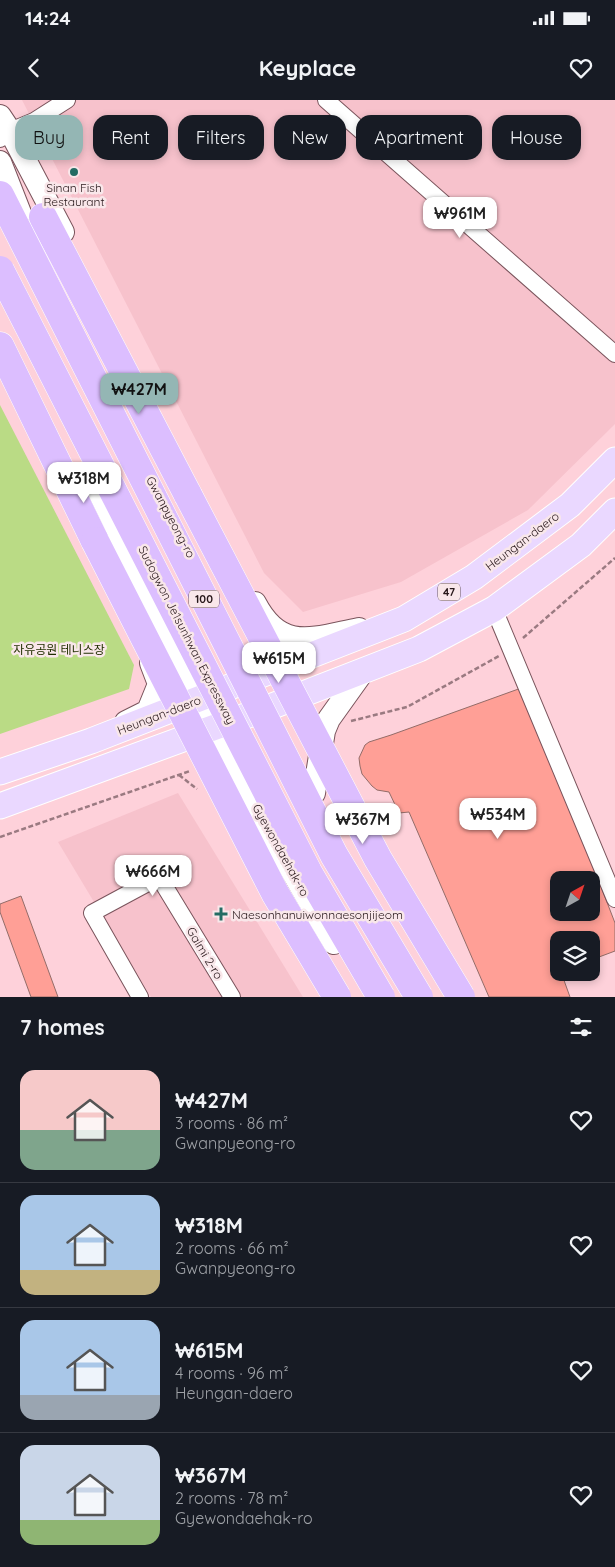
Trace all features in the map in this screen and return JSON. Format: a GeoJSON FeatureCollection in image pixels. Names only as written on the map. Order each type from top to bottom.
{"type":"FeatureCollection","features":[{"type":"Feature","properties":{"kind":"highway","name":"100"},"geometry":{"type":"LineString","coordinates":[[0,195],[334,855],[419,997]]}},
{"type":"Feature","properties":{"kind":"highway"},"geometry":{"type":"LineString","coordinates":[[43,217],[378,859],[461,997]]}},
{"type":"Feature","properties":{"kind":"highway","name":"Sudogwon Je1sunhwan Expressway"},"geometry":{"type":"LineString","coordinates":[[0,270],[308,872],[381,997]]}},
{"type":"Feature","properties":{"kind":"highway"},"geometry":{"type":"LineString","coordinates":[[0,346],[95,541],[275,893],[337,997]]}},
{"type":"Feature","properties":{"kind":"main road","name":"Heungan-daero"},"geometry":{"type":"LineString","coordinates":[[0,772],[91,741],[404,619],[474,577],[562,511],[615,460]]}},
{"type":"Feature","properties":{"kind":"main road"},"geometry":{"type":"LineString","coordinates":[[0,806],[215,728],[420,649],[494,609],[581,545],[615,511]]}},
{"type":"Feature","properties":{"kind":"street"},"geometry":{"type":"LineString","coordinates":[[3,129],[34,121],[67,100]]}},
{"type":"Feature","properties":{"kind":"street"},"geometry":{"type":"LineString","coordinates":[[326,100],[615,354]]}},
{"type":"Feature","properties":{"kind":"street"},"geometry":{"type":"LineString","coordinates":[[0,110],[3,129],[43,217]]}},
{"type":"Feature","properties":{"kind":"street"},"geometry":{"type":"LineString","coordinates":[[3,129],[253,599],[268,623],[281,633],[294,639],[314,638],[404,619]]}},
{"type":"Feature","properties":{"kind":"street","name":"Gwanpyeong-ro"},"geometry":{"type":"LineString","coordinates":[[0,162],[43,272],[270,707]]}},
{"type":"Feature","properties":{"kind":"street"},"geometry":{"type":"LineString","coordinates":[[0,292],[201,699]]}},
{"type":"Feature","properties":{"kind":"street"},"geometry":{"type":"LineString","coordinates":[[0,363],[147,652],[158,684],[148,711],[91,741]]}},
{"type":"Feature","properties":{"kind":"street"},"geometry":{"type":"LineString","coordinates":[[494,609],[615,898]]}},
{"type":"Feature","properties":{"kind":"street"},"geometry":{"type":"LineString","coordinates":[[314,793],[324,731],[329,719],[364,670]]}},
{"type":"Feature","properties":{"kind":"street","name":"Gyewondaehak-ro"},"geometry":{"type":"LineString","coordinates":[[201,699],[296,880],[367,997]]}},
{"type":"Feature","properties":{"kind":"street"},"geometry":{"type":"LineString","coordinates":[[270,707],[343,848],[432,997]]}},
{"type":"Feature","properties":{"kind":"street","name":"Galmi 2-ro"},"geometry":{"type":"LineString","coordinates":[[140,997],[92,912],[159,876],[232,997]]}},
{"type":"Feature","properties":{"kind":"shaded area"},"geometry":{"type":"Polygon","coordinates":[[[22,100],[615,100],[615,424],[528,510],[401,582],[303,612],[264,573],[53,160],[83,160],[83,115],[30,115],[22,100]]]}},
{"type":"Feature","properties":{"kind":"shaded area"},"geometry":{"type":"Polygon","coordinates":[[[178,793],[303,997],[151,997],[58,842],[178,793]]]}},
{"type":"Feature","properties":{"kind":"green space","name":"자유공원 테니스장"},"geometry":{"type":"Polygon","coordinates":[[[0,405],[134,665],[129,689],[0,734],[0,405]]]}},
{"type":"Feature","properties":{"kind":"building"},"geometry":{"type":"Polygon","coordinates":[[[524,687],[595,871],[550,871],[550,921],[600,921],[600,884],[615,923],[615,951],[600,957],[600,931],[550,931],[550,981],[564,981],[570,997],[489,997],[409,812],[399,813],[389,792],[377,790],[362,774],[359,758],[365,745],[524,687]]]}},
{"type":"Feature","properties":{"kind":"building"},"geometry":{"type":"Polygon","coordinates":[[[21,896],[58,997],[31,997],[0,912],[0,904],[21,896]]]}},
{"type":"Feature","properties":{"kind":"place","name":"Sinan Fish Restaurant"},"geometry":{"type":"Point","coordinates":[74,172]}},
{"type":"Feature","properties":{"kind":"place","name":"Naesonhanuiwonnaesonjijeom"},"geometry":{"type":"Point","coordinates":[221,914]}}]}
